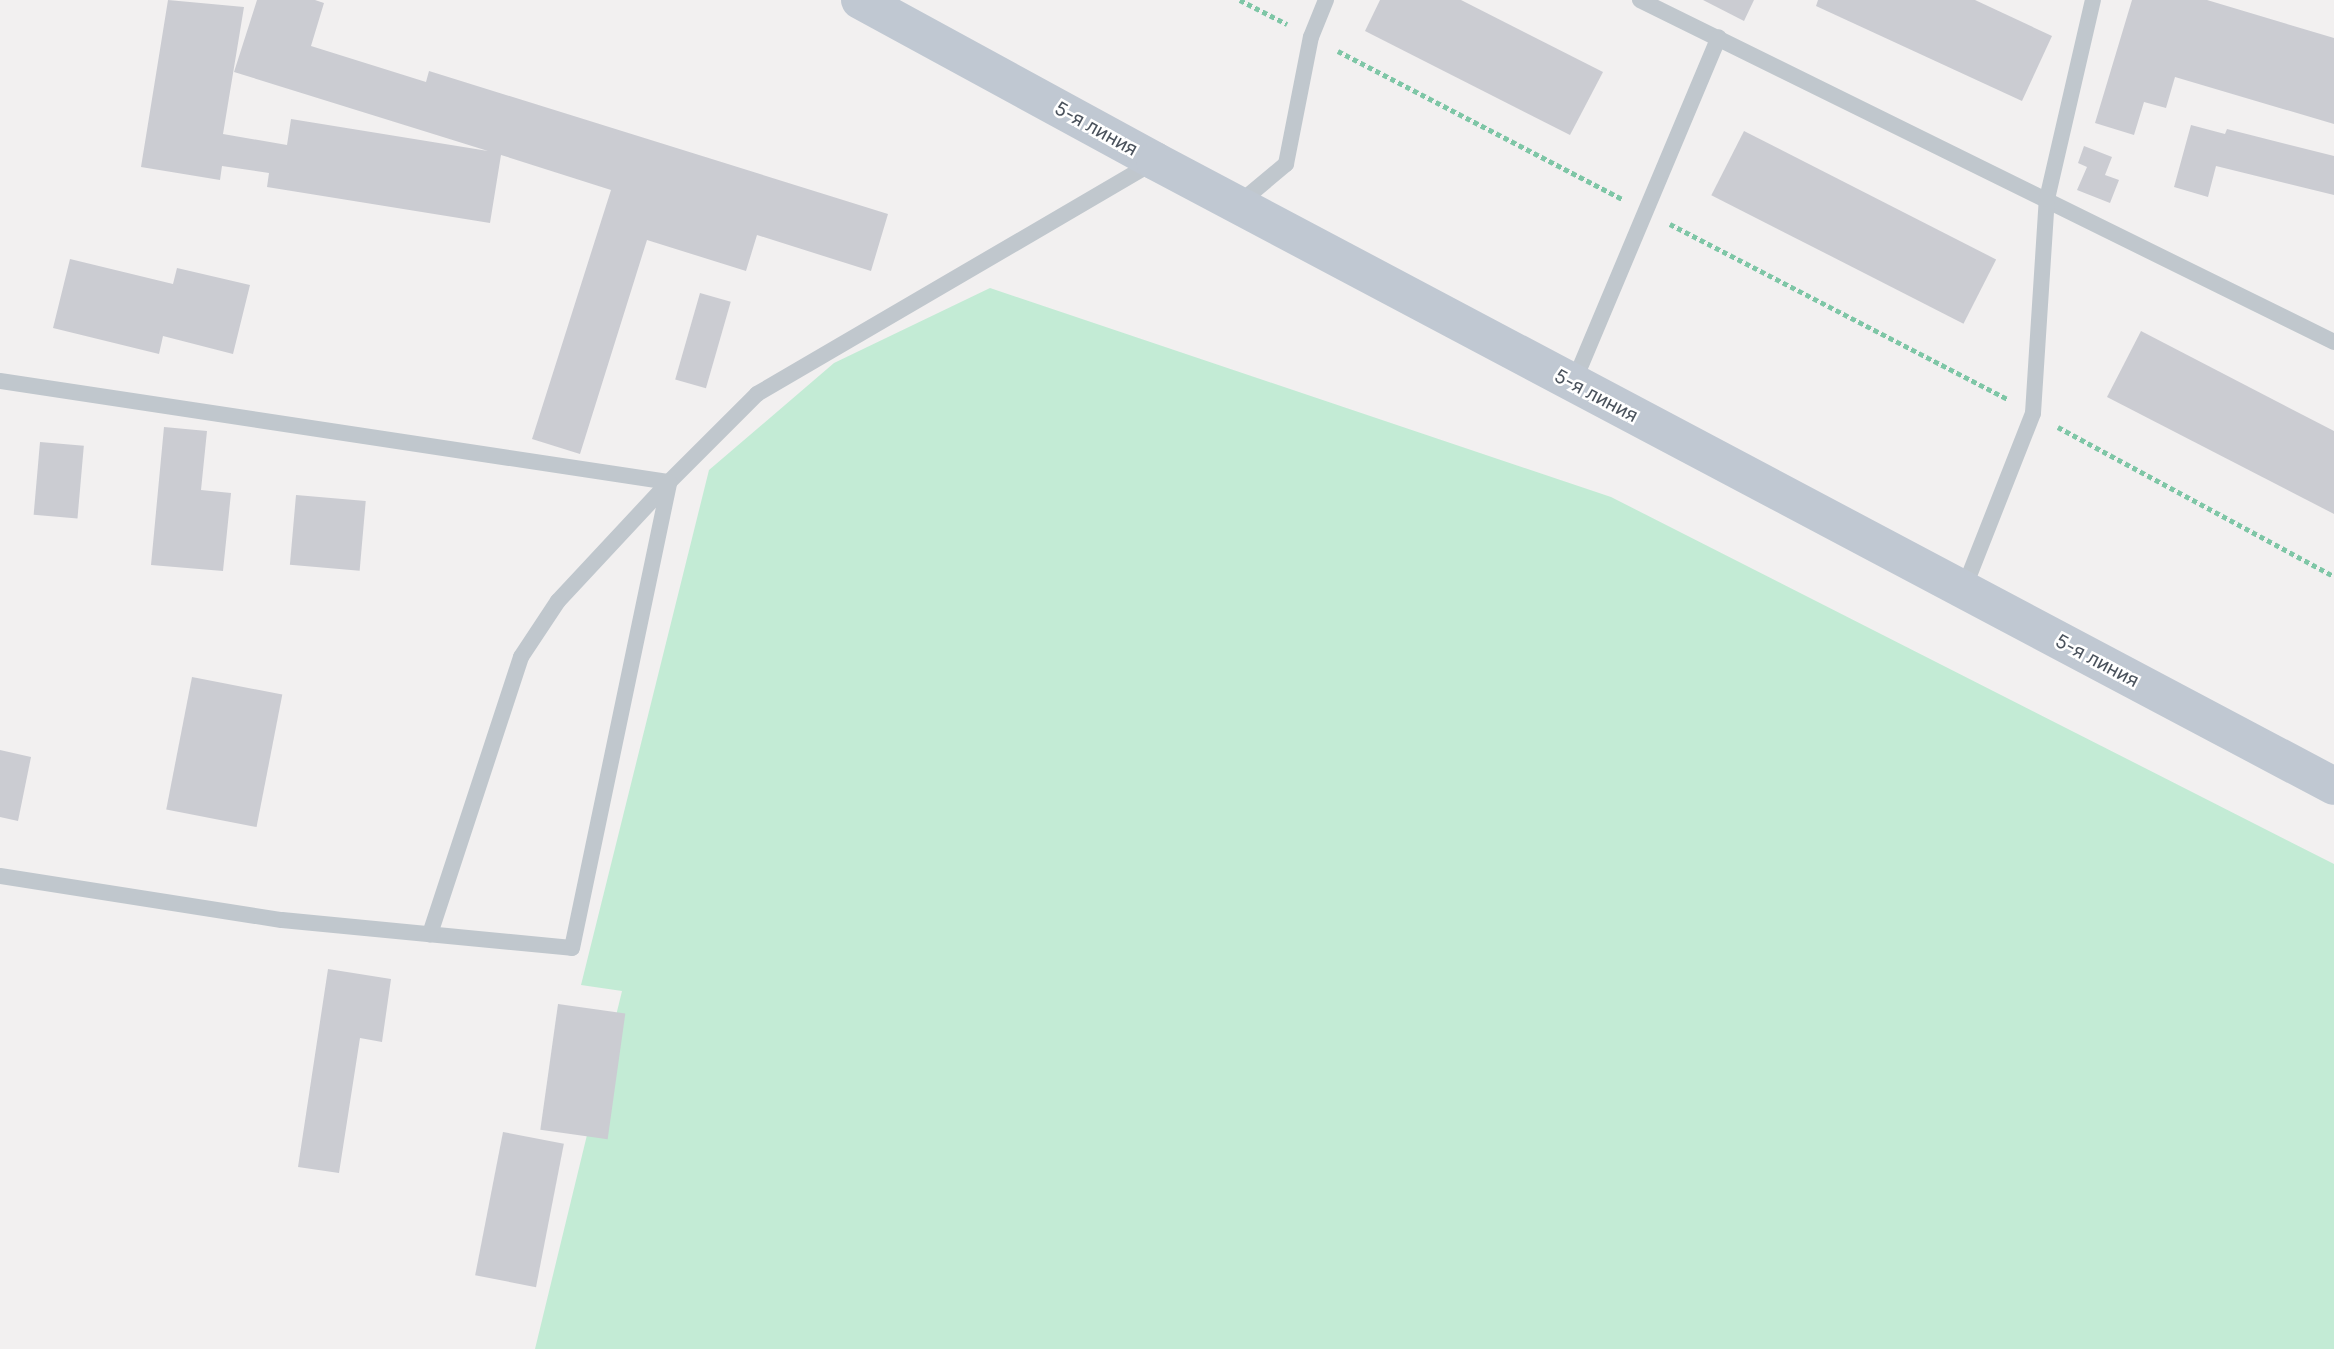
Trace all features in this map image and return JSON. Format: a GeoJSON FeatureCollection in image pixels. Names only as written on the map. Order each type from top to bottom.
{"type":"FeatureCollection","features":[{"type":"Feature","properties":{"kind":"street","name":"5-я линия"},"geometry":{"type":"LineString","coordinates":[[860,0],[1237,205],[2334,786]]}},
{"type":"Feature","properties":{"kind":"lane"},"geometry":{"type":"LineString","coordinates":[[1237,205],[1286,164],[1311,37],[1326,0]]}},
{"type":"Feature","properties":{"kind":"lane"},"geometry":{"type":"LineString","coordinates":[[1640,0],[2334,342]]}},
{"type":"Feature","properties":{"kind":"lane"},"geometry":{"type":"LineString","coordinates":[[1963,591],[2034,413],[2048,200],[2093,0]]}},
{"type":"Feature","properties":{"kind":"lane"},"geometry":{"type":"LineString","coordinates":[[1573,384],[1719,37]]}},
{"type":"Feature","properties":{"kind":"lane"},"geometry":{"type":"LineString","coordinates":[[430,934],[521,657],[558,601],[669,482],[757,394],[1155,161]]}},
{"type":"Feature","properties":{"kind":"lane"},"geometry":{"type":"LineString","coordinates":[[0,381],[669,482]]}},
{"type":"Feature","properties":{"kind":"lane"},"geometry":{"type":"LineString","coordinates":[[0,876],[282,920],[572,948],[669,482]]}},
{"type":"Feature","properties":{"kind":"path"},"geometry":{"type":"LineString","coordinates":[[1240,0],[2034,413],[2334,576]]}},
{"type":"Feature","properties":{"kind":"green space"},"geometry":{"type":"Polygon","coordinates":[[[990,288],[1611,497],[2334,864],[2334,1349],[535,1349],[622,991],[581,985],[709,470],[834,363],[990,288]]]}},
{"type":"Feature","properties":{"kind":"building"},"geometry":{"type":"Polygon","coordinates":[[[168,0],[244,7],[223,134],[287,145],[291,119],[488,151],[234,72],[257,0],[315,0],[324,3],[311,46],[426,82],[429,71],[888,214],[871,271],[757,235],[746,271],[647,240],[580,454],[532,439],[611,190],[501,155],[490,223],[267,187],[269,173],[222,166],[220,180],[141,167],[168,0]]]}},
{"type":"Feature","properties":{"kind":"building"},"geometry":{"type":"Polygon","coordinates":[[[1380,0],[1461,0],[1603,72],[1570,135],[1365,31],[1380,0]]]}},
{"type":"Feature","properties":{"kind":"building"},"geometry":{"type":"Polygon","coordinates":[[[1703,0],[1754,0],[1744,21],[1703,0]]]}},
{"type":"Feature","properties":{"kind":"building"},"geometry":{"type":"Polygon","coordinates":[[[1818,0],[1975,0],[2052,36],[2022,101],[1816,6],[1818,0]]]}},
{"type":"Feature","properties":{"kind":"building"},"geometry":{"type":"Polygon","coordinates":[[[2132,0],[2207,0],[2334,38],[2334,124],[2175,77],[2166,108],[2144,102],[2134,135],[2095,123],[2132,0]]]}},
{"type":"Feature","properties":{"kind":"building"},"geometry":{"type":"Polygon","coordinates":[[[2191,125],[2225,134],[2227,129],[2334,156],[2334,195],[2216,166],[2208,197],[2174,187],[2191,125]]]}},
{"type":"Feature","properties":{"kind":"building"},"geometry":{"type":"Polygon","coordinates":[[[1744,131],[1996,259],[1963,324],[1711,195],[1744,131]]]}},
{"type":"Feature","properties":{"kind":"building"},"geometry":{"type":"Polygon","coordinates":[[[2084,146],[2112,157],[2105,175],[2119,180],[2110,203],[2077,190],[2087,167],[2078,163],[2084,146]]]}},
{"type":"Feature","properties":{"kind":"building"},"geometry":{"type":"Polygon","coordinates":[[[70,259],[173,284],[177,268],[250,285],[233,354],[163,336],[159,354],[53,328],[70,259]]]}},
{"type":"Feature","properties":{"kind":"building"},"geometry":{"type":"Polygon","coordinates":[[[700,293],[731,302],[706,388],[675,380],[700,293]]]}},
{"type":"Feature","properties":{"kind":"building"},"geometry":{"type":"Polygon","coordinates":[[[2141,331],[2334,431],[2334,514],[2107,397],[2141,331]]]}},
{"type":"Feature","properties":{"kind":"building"},"geometry":{"type":"Polygon","coordinates":[[[164,427],[207,431],[201,490],[231,493],[223,571],[151,565],[164,427]]]}},
{"type":"Feature","properties":{"kind":"building"},"geometry":{"type":"Polygon","coordinates":[[[40,442],[84,446],[77,519],[34,515],[40,442]]]}},
{"type":"Feature","properties":{"kind":"building"},"geometry":{"type":"Polygon","coordinates":[[[296,495],[366,501],[360,571],[290,565],[296,495]]]}},
{"type":"Feature","properties":{"kind":"building"},"geometry":{"type":"Polygon","coordinates":[[[192,677],[282,695],[257,827],[166,810],[192,677]]]}},
{"type":"Feature","properties":{"kind":"building"},"geometry":{"type":"Polygon","coordinates":[[[0,750],[31,757],[18,821],[0,817],[0,750]]]}},
{"type":"Feature","properties":{"kind":"building"},"geometry":{"type":"Polygon","coordinates":[[[328,969],[391,979],[382,1042],[360,1038],[339,1173],[298,1167],[328,969]]]}},
{"type":"Feature","properties":{"kind":"building"},"geometry":{"type":"Polygon","coordinates":[[[558,1004],[625,1013],[608,1139],[540,1130],[558,1004]]]}},
{"type":"Feature","properties":{"kind":"building"},"geometry":{"type":"Polygon","coordinates":[[[503,1132],[564,1144],[536,1287],[475,1275],[503,1132]]]}}]}
